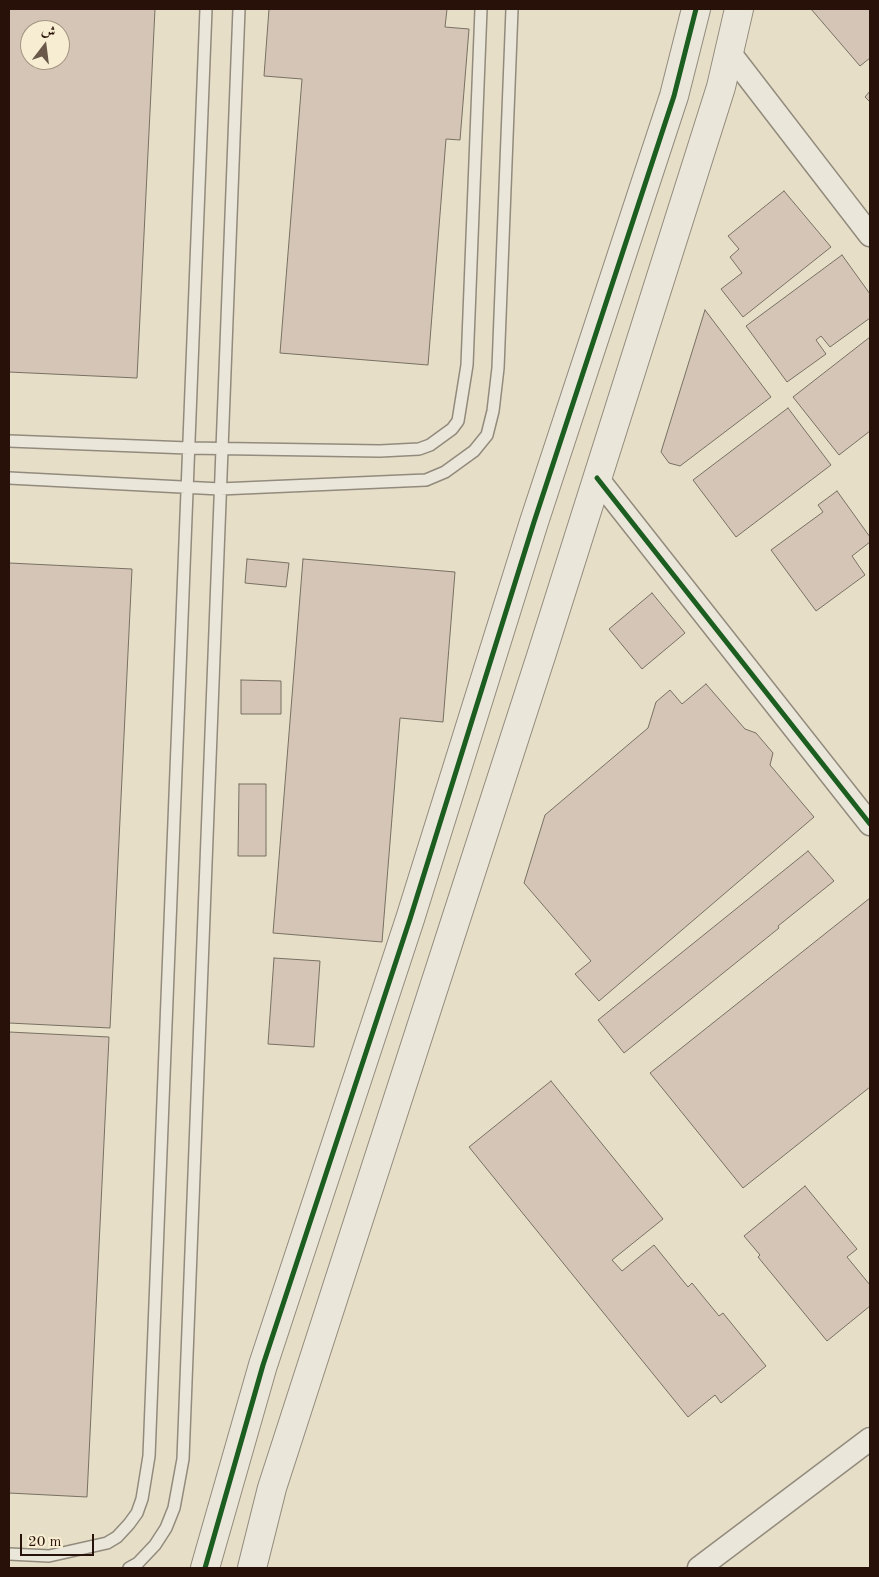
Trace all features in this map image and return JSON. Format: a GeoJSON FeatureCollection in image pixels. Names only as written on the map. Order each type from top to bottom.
{"type":"FeatureCollection","features":[{"type":"Feature","properties":{"kind":"street"},"geometry":{"type":"LineString","coordinates":[[205,1568],[263,1365],[410,919],[538,512],[674,96],[696,9]]}},
{"type":"Feature","properties":{"kind":"street"},"geometry":{"type":"LineString","coordinates":[[252,1568],[272,1488],[722,87],[739,9]]}},
{"type":"Feature","properties":{"kind":"street"},"geometry":{"type":"LineString","coordinates":[[729,52],[870,235]]}},
{"type":"Feature","properties":{"kind":"street"},"geometry":{"type":"LineString","coordinates":[[597,478],[870,824]]}},
{"type":"Feature","properties":{"kind":"street"},"geometry":{"type":"LineString","coordinates":[[699,1568],[870,1439]]}},
{"type":"Feature","properties":{"kind":"lane"},"geometry":{"type":"LineString","coordinates":[[9,1554],[49,1556],[107,1543],[116,1537],[137,1513],[142,1499],[149,1456],[206,9]]}},
{"type":"Feature","properties":{"kind":"lane"},"geometry":{"type":"LineString","coordinates":[[129,1568],[138,1563],[155,1545],[166,1528],[174,1508],[182,1459],[239,9]]}},
{"type":"Feature","properties":{"kind":"lane"},"geometry":{"type":"LineString","coordinates":[[9,441],[188,448],[380,451],[419,449],[430,445],[452,429],[458,421],[467,365],[481,9]]}},
{"type":"Feature","properties":{"kind":"lane"},"geometry":{"type":"LineString","coordinates":[[9,478],[220,489],[426,480],[446,472],[474,451],[487,435],[493,412],[498,368],[512,9]]}},
{"type":"Feature","properties":{"kind":"building"},"geometry":{"type":"Polygon","coordinates":[[[9,9],[155,9],[137,378],[9,372],[9,9]]]}},
{"type":"Feature","properties":{"kind":"building"},"geometry":{"type":"Polygon","coordinates":[[[269,9],[447,9],[445,27],[469,29],[460,140],[446,139],[428,365],[280,353],[302,79],[264,76],[269,9]]]}},
{"type":"Feature","properties":{"kind":"building"},"geometry":{"type":"Polygon","coordinates":[[[811,9],[870,9],[870,58],[860,66],[811,9]]]}},
{"type":"Feature","properties":{"kind":"building"},"geometry":{"type":"Polygon","coordinates":[[[870,91],[870,102],[865,97],[870,91]]]}},
{"type":"Feature","properties":{"kind":"building"},"geometry":{"type":"Polygon","coordinates":[[[784,191],[831,247],[743,317],[721,289],[742,273],[730,257],[739,249],[728,236],[784,191]]]}},
{"type":"Feature","properties":{"kind":"building"},"geometry":{"type":"Polygon","coordinates":[[[842,255],[870,294],[870,318],[830,347],[821,336],[816,340],[826,354],[787,382],[746,326],[842,255]]]}},
{"type":"Feature","properties":{"kind":"building"},"geometry":{"type":"Polygon","coordinates":[[[705,310],[771,397],[680,466],[669,463],[661,452],[705,310]]]}},
{"type":"Feature","properties":{"kind":"building"},"geometry":{"type":"Polygon","coordinates":[[[870,337],[870,431],[839,455],[793,397],[870,337]]]}},
{"type":"Feature","properties":{"kind":"building"},"geometry":{"type":"Polygon","coordinates":[[[788,408],[831,465],[736,537],[693,480],[788,408]]]}},
{"type":"Feature","properties":{"kind":"building"},"geometry":{"type":"Polygon","coordinates":[[[837,491],[870,537],[870,542],[852,556],[865,575],[816,611],[771,550],[823,512],[818,505],[837,491]]]}},
{"type":"Feature","properties":{"kind":"building"},"geometry":{"type":"Polygon","coordinates":[[[247,559],[289,563],[286,587],[245,583],[247,559]]]}},
{"type":"Feature","properties":{"kind":"building"},"geometry":{"type":"Polygon","coordinates":[[[303,559],[455,572],[443,722],[400,718],[382,942],[273,933],[303,559]]]}},
{"type":"Feature","properties":{"kind":"building"},"geometry":{"type":"Polygon","coordinates":[[[9,563],[132,569],[110,1028],[9,1023],[9,563]]]}},
{"type":"Feature","properties":{"kind":"building"},"geometry":{"type":"Polygon","coordinates":[[[652,593],[685,633],[642,669],[609,629],[652,593]]]}},
{"type":"Feature","properties":{"kind":"building"},"geometry":{"type":"Polygon","coordinates":[[[241,680],[281,681],[281,714],[241,714],[241,680]]]}},
{"type":"Feature","properties":{"kind":"building"},"geometry":{"type":"Polygon","coordinates":[[[706,684],[745,729],[756,733],[773,753],[770,765],[814,817],[599,1001],[575,974],[591,961],[524,883],[545,815],[648,728],[656,702],[670,690],[682,704],[706,684]]]}},
{"type":"Feature","properties":{"kind":"building"},"geometry":{"type":"Polygon","coordinates":[[[239,784],[266,784],[266,856],[238,856],[239,784]]]}},
{"type":"Feature","properties":{"kind":"building"},"geometry":{"type":"Polygon","coordinates":[[[808,851],[834,881],[778,926],[779,928],[624,1053],[598,1020],[808,851]]]}},
{"type":"Feature","properties":{"kind":"building"},"geometry":{"type":"Polygon","coordinates":[[[870,898],[870,1087],[743,1188],[650,1073],[870,898]]]}},
{"type":"Feature","properties":{"kind":"building"},"geometry":{"type":"Polygon","coordinates":[[[274,958],[320,961],[314,1047],[268,1044],[274,958]]]}},
{"type":"Feature","properties":{"kind":"building"},"geometry":{"type":"Polygon","coordinates":[[[9,1032],[109,1037],[87,1497],[9,1493],[9,1032]]]}},
{"type":"Feature","properties":{"kind":"building"},"geometry":{"type":"Polygon","coordinates":[[[551,1081],[663,1219],[612,1260],[622,1271],[654,1245],[688,1287],[692,1283],[719,1316],[723,1313],[766,1366],[721,1403],[715,1395],[688,1417],[469,1147],[551,1081]]]}},
{"type":"Feature","properties":{"kind":"building"},"geometry":{"type":"Polygon","coordinates":[[[805,1186],[857,1249],[847,1257],[870,1285],[870,1306],[827,1341],[758,1257],[760,1255],[744,1236],[805,1186]]]}},
{"type":"Feature","properties":{"kind":"cycle path"},"geometry":{"type":"LineString","coordinates":[[205,1568],[263,1365],[410,919],[534,522],[674,96],[696,9]]}},
{"type":"Feature","properties":{"kind":"cycle path"},"geometry":{"type":"LineString","coordinates":[[597,478],[870,824]]}}]}
